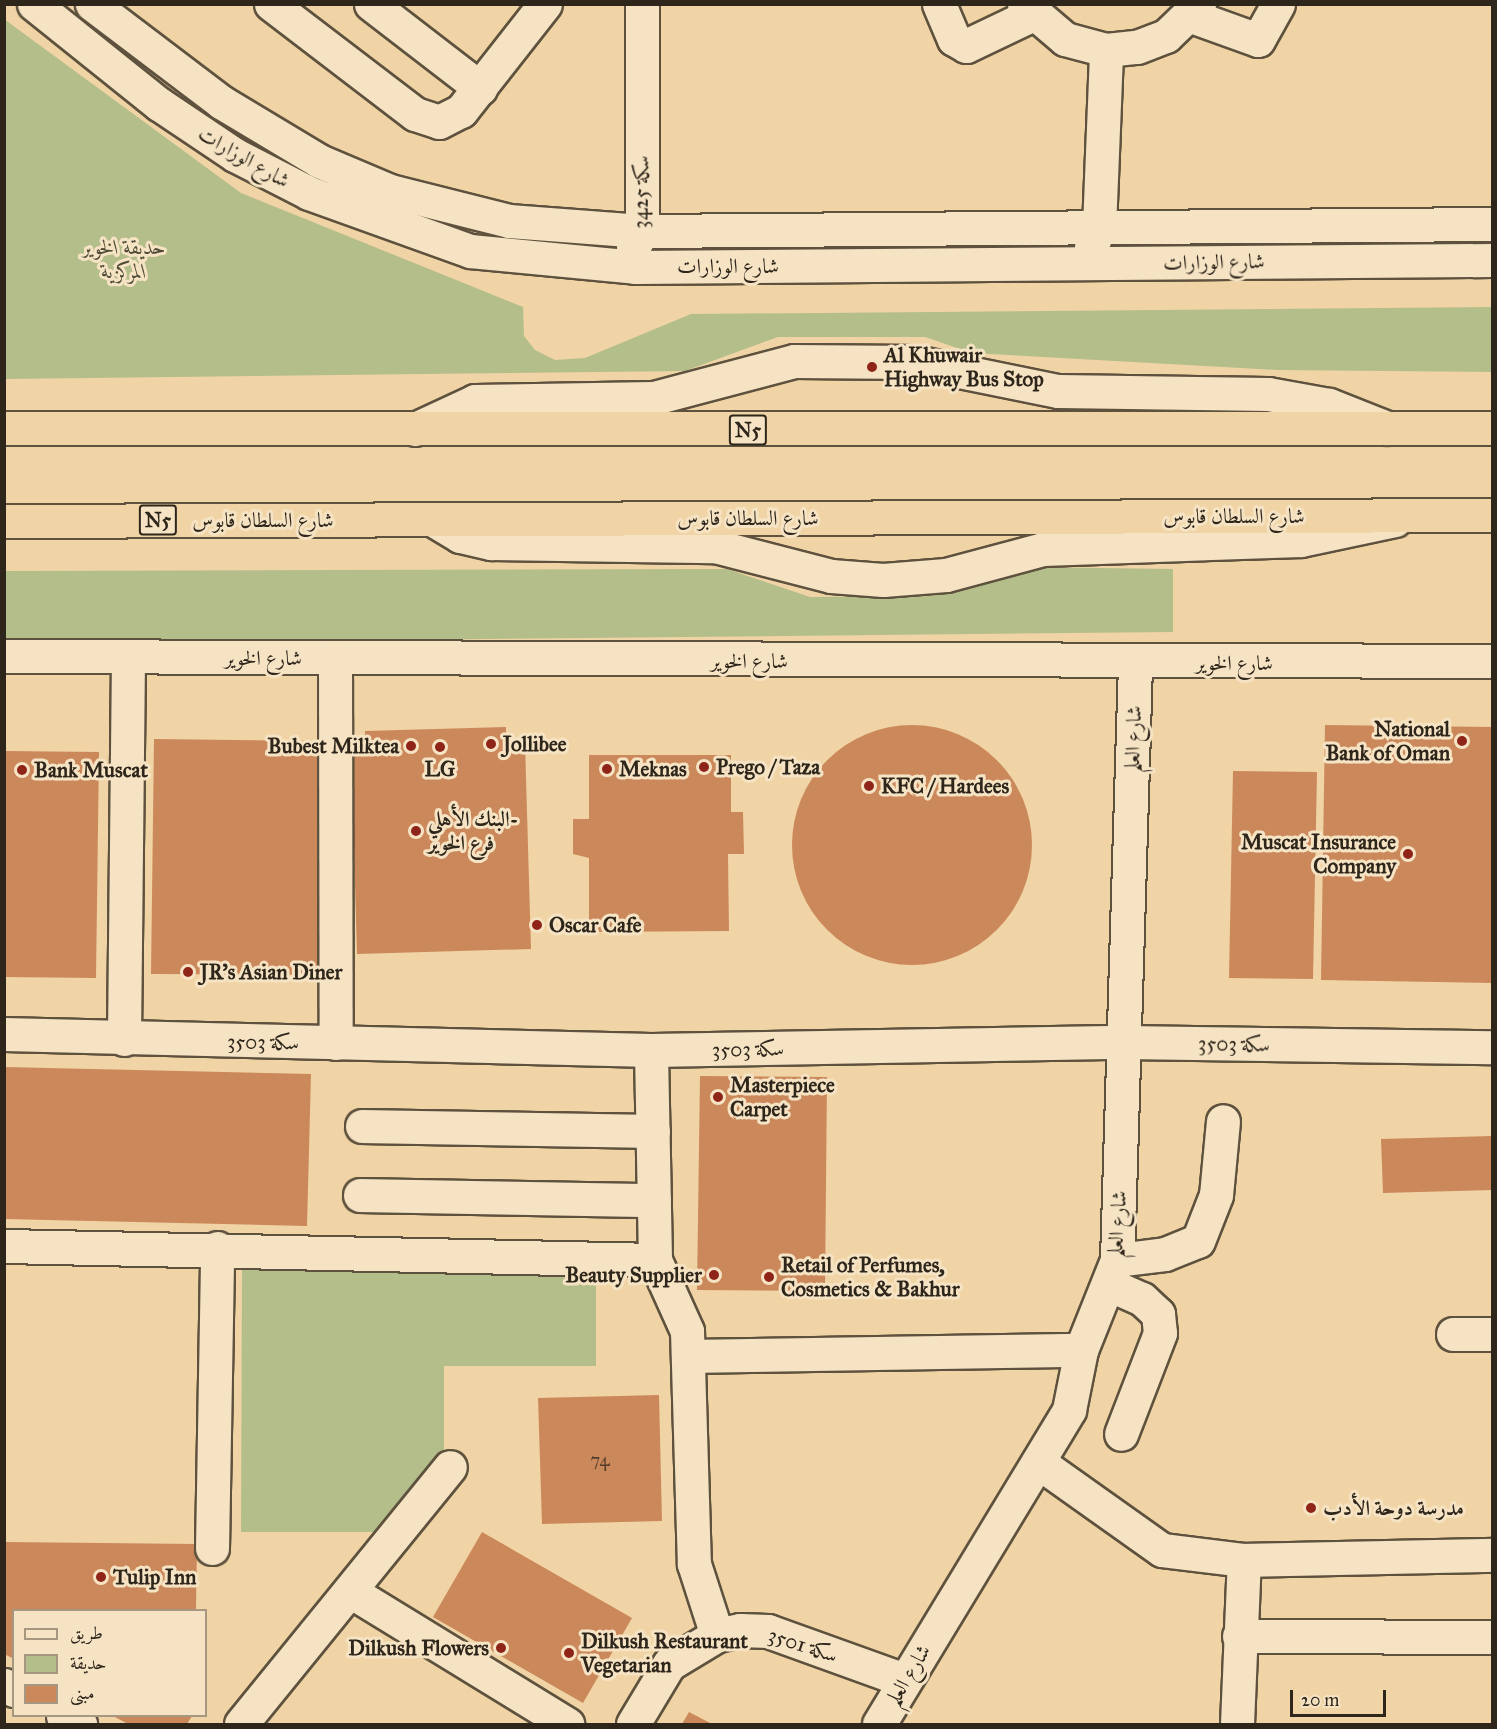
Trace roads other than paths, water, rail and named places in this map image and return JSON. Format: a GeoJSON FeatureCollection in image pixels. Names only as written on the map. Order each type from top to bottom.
{"type":"FeatureCollection","features":[{"type":"Feature","properties":{"kind":"highway","name":"N5"},"geometry":{"type":"LineString","coordinates":[[4,428],[1492,428]]}},
{"type":"Feature","properties":{"kind":"highway","name":"شارع السلطان قابوس"},"geometry":{"type":"LineString","coordinates":[[4,521],[1492,515]]}},
{"type":"Feature","properties":{"kind":"street","name":"شارع الوزارات"},"geometry":{"type":"LineString","coordinates":[[34,4],[159,104],[235,154],[309,193],[470,251],[635,267],[1492,260]]}},
{"type":"Feature","properties":{"kind":"street","name":"شارع الوزارات"},"geometry":{"type":"LineString","coordinates":[[92,4],[221,102],[285,143],[356,177],[431,203],[509,221],[642,231],[1492,224]]}},
{"type":"Feature","properties":{"kind":"street"},"geometry":{"type":"LineString","coordinates":[[271,4],[423,119],[455,117],[545,4]]}},
{"type":"Feature","properties":{"kind":"street"},"geometry":{"type":"LineString","coordinates":[[371,4],[480,88]]}},
{"type":"Feature","properties":{"kind":"street","name":"سكة 3425"},"geometry":{"type":"LineString","coordinates":[[470,251],[500,244],[627,250],[637,246],[642,231],[642,4]]}},
{"type":"Feature","properties":{"kind":"street"},"geometry":{"type":"LineString","coordinates":[[939,4],[954,39],[966,46],[1027,10],[1065,39],[1106,50],[1137,47],[1166,36],[1195,10],[1258,40],[1278,4]]}},
{"type":"Feature","properties":{"kind":"street"},"geometry":{"type":"LineString","coordinates":[[940,265],[979,252],[1080,252],[1092,246],[1099,228],[1106,50]]}},
{"type":"Feature","properties":{"kind":"street"},"geometry":{"type":"LineString","coordinates":[[1408,261],[1492,250]]}},
{"type":"Feature","properties":{"kind":"street"},"geometry":{"type":"LineString","coordinates":[[415,429],[476,401],[654,398],[794,361],[915,362],[1058,391],[1268,394],[1329,405],[1387,428]]}},
{"type":"Feature","properties":{"kind":"street"},"geometry":{"type":"LineString","coordinates":[[432,519],[460,536],[491,543],[697,545],[751,552],[831,576],[914,580],[1043,549],[1300,540],[1373,528],[1409,515]]}},
{"type":"Feature","properties":{"kind":"street","name":"شارع الخوير"},"geometry":{"type":"LineString","coordinates":[[4,656],[1135,664],[1492,661]]}},
{"type":"Feature","properties":{"kind":"street"},"geometry":{"type":"LineString","coordinates":[[124,1039],[128,657]]}},
{"type":"Feature","properties":{"kind":"street"},"geometry":{"type":"LineString","coordinates":[[335,658],[336,1043]]}},
{"type":"Feature","properties":{"kind":"street","name":"شارع العلم"},"geometry":{"type":"LineString","coordinates":[[879,1725],[904,1680],[1069,1410],[1082,1350],[1112,1272],[1124,1042],[1135,664]]}},
{"type":"Feature","properties":{"kind":"street","name":"سكة 3503"},"geometry":{"type":"LineString","coordinates":[[4,1034],[124,1039],[651,1050],[1124,1042],[1492,1047]]}},
{"type":"Feature","properties":{"kind":"street"},"geometry":{"type":"LineString","coordinates":[[651,1050],[655,1260],[687,1331],[694,1564],[717,1635]]}},
{"type":"Feature","properties":{"kind":"street"},"geometry":{"type":"LineString","coordinates":[[1121,1434],[1160,1333],[1158,1314],[1112,1272],[1198,1241],[1216,1195],[1223,1121]]}},
{"type":"Feature","properties":{"kind":"street"},"geometry":{"type":"LineString","coordinates":[[363,1126],[653,1131]]}},
{"type":"Feature","properties":{"kind":"street"},"geometry":{"type":"LineString","coordinates":[[360,1195],[654,1200]]}},
{"type":"Feature","properties":{"kind":"street"},"geometry":{"type":"LineString","coordinates":[[4,1246],[217,1248],[655,1260]]}},
{"type":"Feature","properties":{"kind":"street"},"geometry":{"type":"LineString","coordinates":[[212,1548],[217,1248]]}},
{"type":"Feature","properties":{"kind":"street"},"geometry":{"type":"LineString","coordinates":[[1453,1334],[1492,1334]]}},
{"type":"Feature","properties":{"kind":"street"},"geometry":{"type":"LineString","coordinates":[[688,1356],[1082,1350]]}},
{"type":"Feature","properties":{"kind":"street"},"geometry":{"type":"LineString","coordinates":[[1038,1462],[1162,1550],[1244,1560],[1492,1555]]}},
{"type":"Feature","properties":{"kind":"street"},"geometry":{"type":"LineString","coordinates":[[241,1725],[450,1467]]}},
{"type":"Feature","properties":{"kind":"street"},"geometry":{"type":"LineString","coordinates":[[1233,1724],[1244,1560]]}},
{"type":"Feature","properties":{"kind":"street"},"geometry":{"type":"LineString","coordinates":[[350,1591],[567,1725]]}},
{"type":"Feature","properties":{"kind":"street","name":"سكة 3501"},"geometry":{"type":"LineString","coordinates":[[633,1725],[669,1664],[717,1635],[768,1631],[904,1680]]}},
{"type":"Feature","properties":{"kind":"street"},"geometry":{"type":"LineString","coordinates":[[1239,1636],[1492,1637]]}},
{"type":"Feature","properties":{"kind":"street"},"geometry":{"type":"LineString","coordinates":[[65,1717],[80,1725]]}},
{"type":"Feature","properties":{"kind":"place","name":"Al Khuwair Highway Bus Stop"},"geometry":{"type":"Point","coordinates":[872,367]}},
{"type":"Feature","properties":{"kind":"place","name":"National Bank of Oman"},"geometry":{"type":"Point","coordinates":[1462,741]}},
{"type":"Feature","properties":{"kind":"place","name":"Jollibee"},"geometry":{"type":"Point","coordinates":[491,744]}},
{"type":"Feature","properties":{"kind":"place","name":"Bubest Milktea"},"geometry":{"type":"Point","coordinates":[411,746]}},
{"type":"Feature","properties":{"kind":"place","name":"LG"},"geometry":{"type":"Point","coordinates":[440,747]}},
{"type":"Feature","properties":{"kind":"place","name":"Prego / Taza"},"geometry":{"type":"Point","coordinates":[704,767]}},
{"type":"Feature","properties":{"kind":"place","name":"Meknas"},"geometry":{"type":"Point","coordinates":[607,769]}},
{"type":"Feature","properties":{"kind":"place","name":"Bank Muscat"},"geometry":{"type":"Point","coordinates":[22,770]}},
{"type":"Feature","properties":{"kind":"place","name":"KFC / Hardees"},"geometry":{"type":"Point","coordinates":[869,786]}},
{"type":"Feature","properties":{"kind":"place","name":"البنك الأهلي- فرع الخوير"},"geometry":{"type":"Point","coordinates":[416,831]}},
{"type":"Feature","properties":{"kind":"place","name":"Muscat Insurance Company"},"geometry":{"type":"Point","coordinates":[1408,854]}},
{"type":"Feature","properties":{"kind":"place","name":"Oscar Cafe"},"geometry":{"type":"Point","coordinates":[537,925]}},
{"type":"Feature","properties":{"kind":"place","name":"JR's Asian Diner"},"geometry":{"type":"Point","coordinates":[188,972]}},
{"type":"Feature","properties":{"kind":"place","name":"Masterpiece Carpet"},"geometry":{"type":"Point","coordinates":[718,1097]}},
{"type":"Feature","properties":{"kind":"place","name":"Beauty Supplier"},"geometry":{"type":"Point","coordinates":[714,1275]}},
{"type":"Feature","properties":{"kind":"place","name":"Retail of Perfumes, Cosmetics & Bakhur"},"geometry":{"type":"Point","coordinates":[769,1277]}},
{"type":"Feature","properties":{"kind":"place","name":"مدرسة دوحة الأدب"},"geometry":{"type":"Point","coordinates":[1311,1508]}},
{"type":"Feature","properties":{"kind":"place","name":"Tulip Inn"},"geometry":{"type":"Point","coordinates":[101,1577]}},
{"type":"Feature","properties":{"kind":"place","name":"Dilkush Flowers"},"geometry":{"type":"Point","coordinates":[501,1648]}},
{"type":"Feature","properties":{"kind":"place","name":"Dilkush Restaurant Vegetarian"},"geometry":{"type":"Point","coordinates":[569,1653]}},
{"type":"Feature","properties":{"kind":"park label","name":"حديقة الخوير المركزية"},"geometry":{"type":"Point","coordinates":[124,259]}}]}
